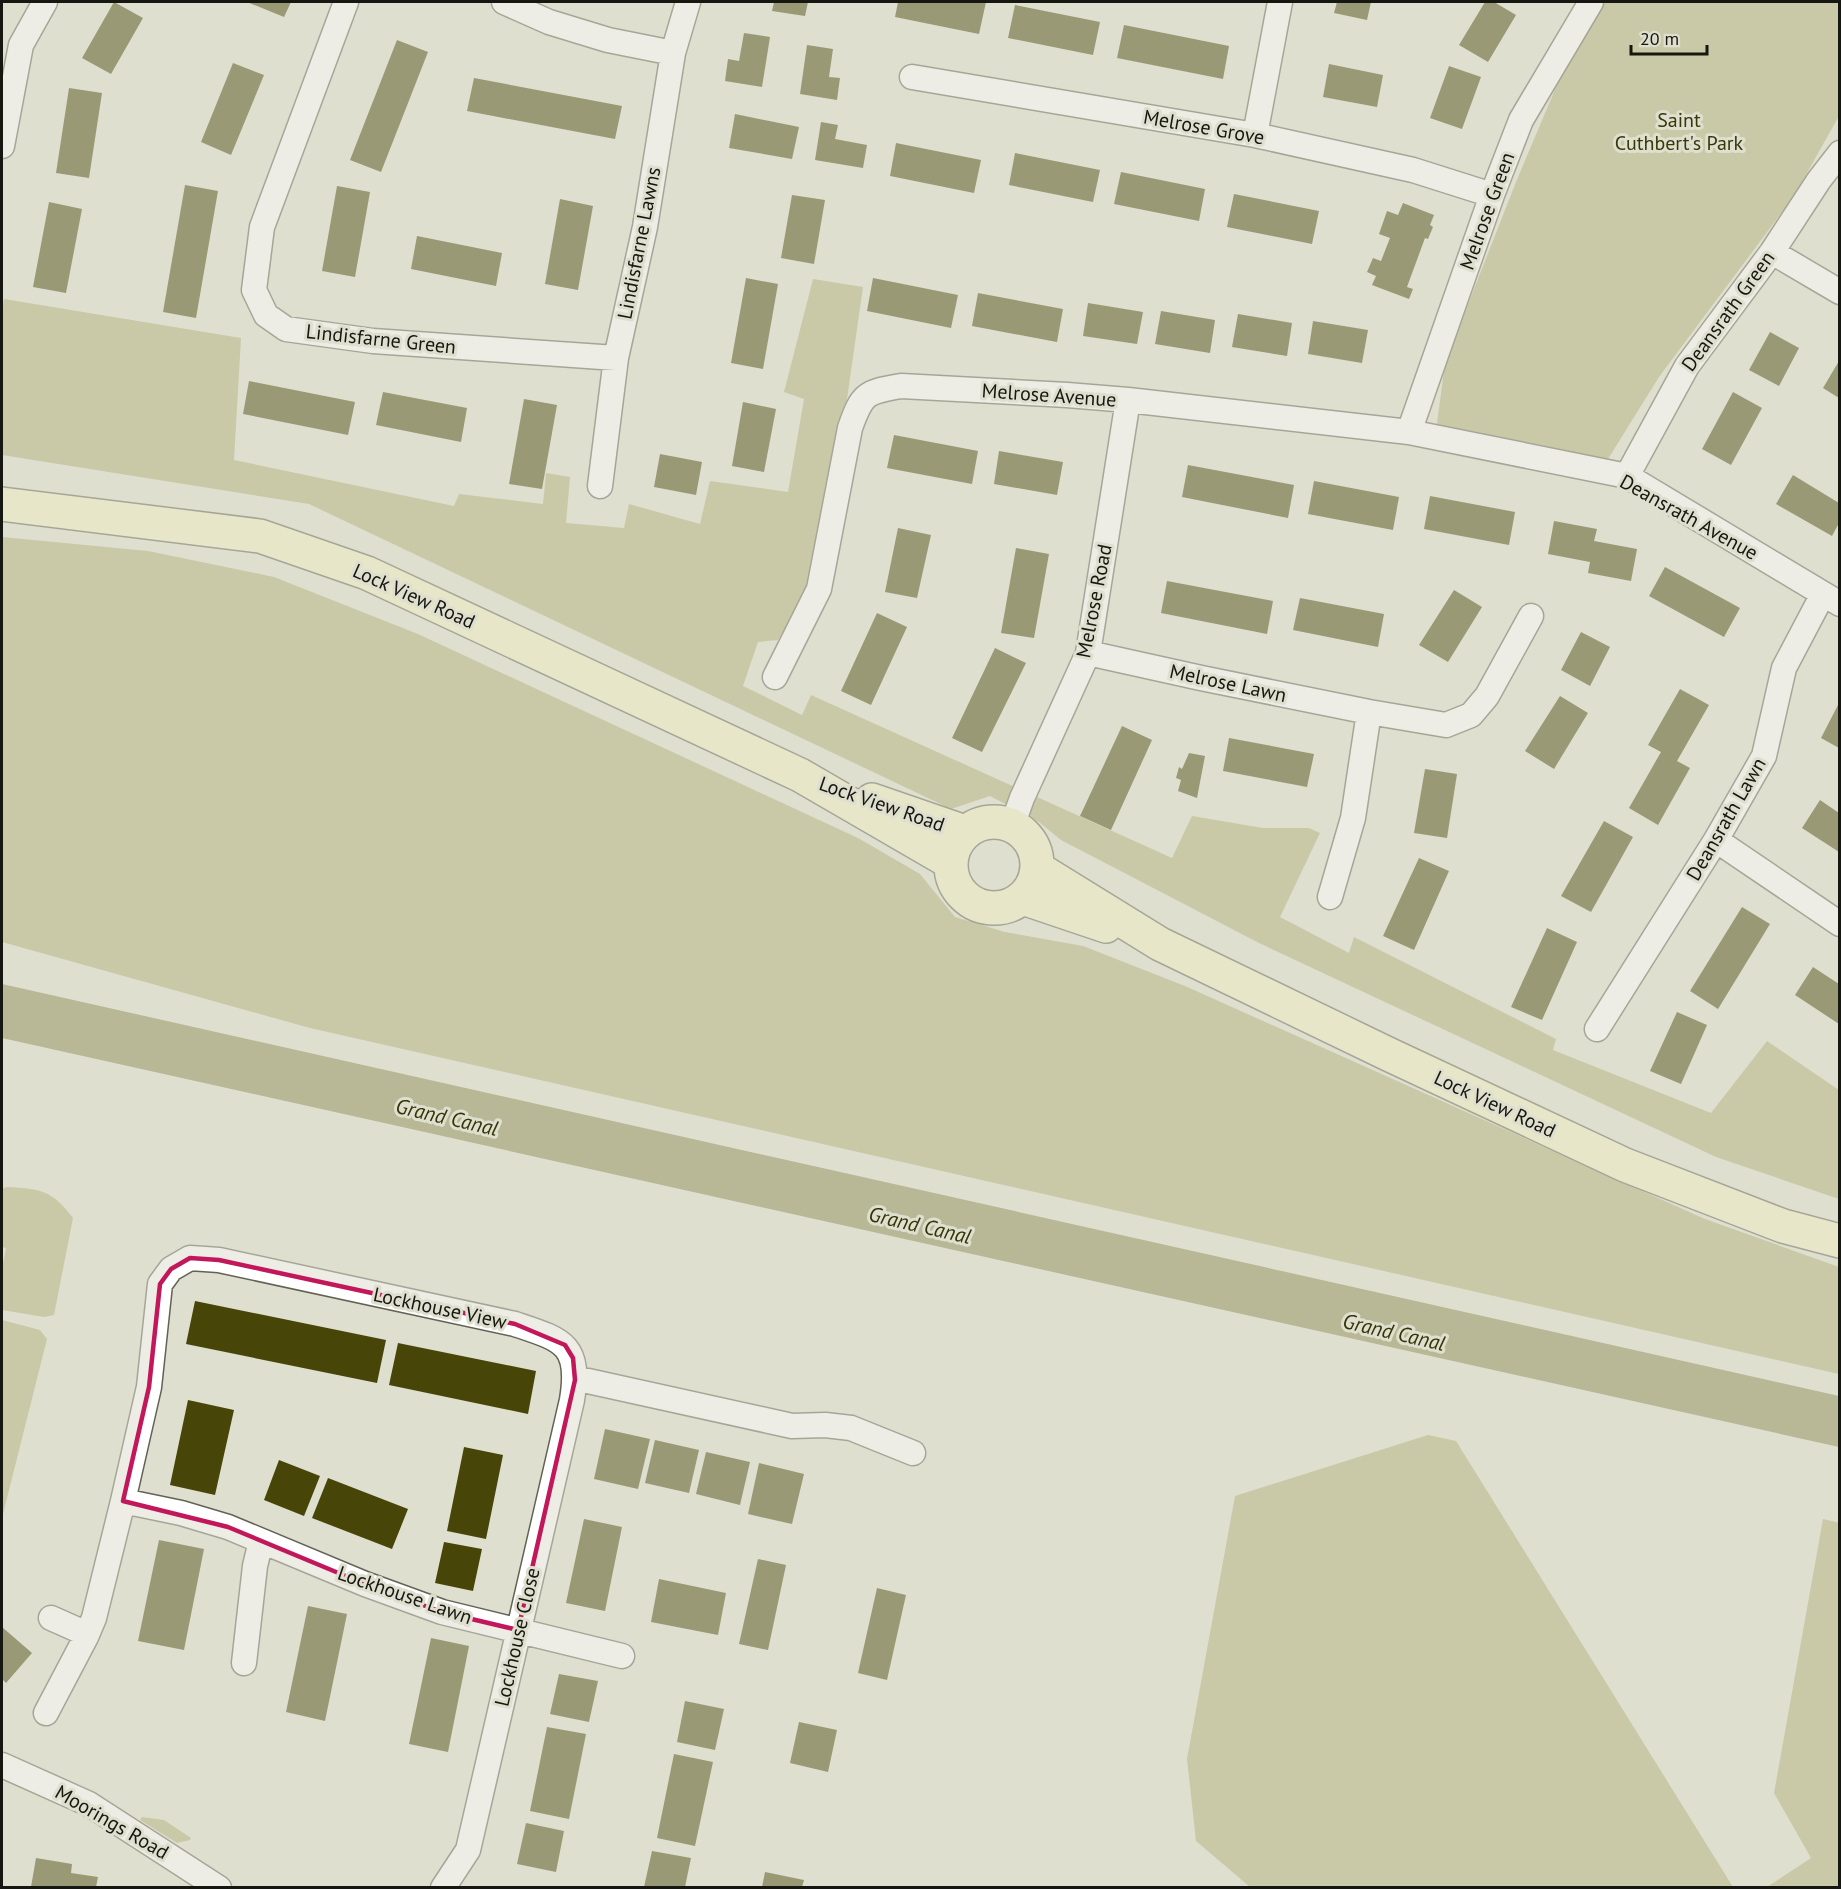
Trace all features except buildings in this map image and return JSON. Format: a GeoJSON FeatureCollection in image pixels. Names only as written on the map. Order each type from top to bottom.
{"type":"FeatureCollection","features":[{"type":"Feature","properties":{"kind":"street"},"geometry":{"type":"LineString","coordinates":[[2,146],[11,44],[45,2]]}},
{"type":"Feature","properties":{"kind":"street","name":"Lindisfarne Green"},"geometry":{"type":"LineString","coordinates":[[346,2],[262,227],[254,290],[266,315],[286,329],[373,341],[616,358]]}},
{"type":"Feature","properties":{"kind":"street"},"geometry":{"type":"LineString","coordinates":[[504,2],[549,22],[598,37],[673,53]]}},
{"type":"Feature","properties":{"kind":"street","name":"Lindisfarne Lawns"},"geometry":{"type":"LineString","coordinates":[[600,486],[616,358],[645,227],[673,53],[688,2]]}},
{"type":"Feature","properties":{"kind":"street"},"geometry":{"type":"LineString","coordinates":[[1255,135],[1280,2]]}},
{"type":"Feature","properties":{"kind":"street","name":"Melrose Green"},"geometry":{"type":"LineString","coordinates":[[1409,432],[1492,195],[1521,120],[1591,2]]}},
{"type":"Feature","properties":{"kind":"street","name":"Melrose Grove"},"geometry":{"type":"LineString","coordinates":[[912,77],[1255,135],[1413,170],[1492,195]]}},
{"type":"Feature","properties":{"kind":"street","name":"Deansrath Green"},"geometry":{"type":"LineString","coordinates":[[1627,476],[1687,366],[1772,252],[1839,153]]}},
{"type":"Feature","properties":{"kind":"street"},"geometry":{"type":"LineString","coordinates":[[1772,252],[1839,292]]}},
{"type":"Feature","properties":{"kind":"street","name":"Melrose Avenue"},"geometry":{"type":"LineString","coordinates":[[775,676],[819,589],[850,428],[859,403],[876,391],[901,386],[1128,400],[1409,432],[1528,458]]}},
{"type":"Feature","properties":{"kind":"street","name":"Melrose Road"},"geometry":{"type":"LineString","coordinates":[[1012,826],[1022,798],[1088,653],[1128,400]]}},
{"type":"Feature","properties":{"kind":"street","name":"Deansrath Avenue"},"geometry":{"type":"LineString","coordinates":[[1528,458],[1627,476],[1831,599]]}},
{"type":"Feature","properties":{"kind":"street","name":"Lock View Road"},"geometry":{"type":"LineString","coordinates":[[2,504],[260,536],[367,573],[800,775],[950,862]]}},
{"type":"Feature","properties":{"kind":"street","name":"Deansrath Lawn"},"geometry":{"type":"LineString","coordinates":[[1596,1029],[1716,840],[1764,756],[1784,668],[1831,599]]}},
{"type":"Feature","properties":{"kind":"street","name":"Melrose Lawn"},"geometry":{"type":"LineString","coordinates":[[1088,653],[1369,712],[1446,725],[1471,715],[1487,696],[1531,616]]}},
{"type":"Feature","properties":{"kind":"street"},"geometry":{"type":"LineString","coordinates":[[1329,897],[1353,818],[1369,712]]}},
{"type":"Feature","properties":{"kind":"street","name":"Lock View Road"},"geometry":{"type":"LineString","coordinates":[[800,775],[965,832]]}},
{"type":"Feature","properties":{"kind":"street","name":"Lock View Road"},"geometry":{"type":"LineString","coordinates":[[1012,826],[1000,822],[975,825],[957,841],[950,862],[952,877],[958,890],[968,901],[981,907],[996,909],[1010,906],[1023,898],[1160,944]]}},
{"type":"Feature","properties":{"kind":"street"},"geometry":{"type":"LineString","coordinates":[[1012,826],[1023,833],[1031,843],[1036,855],[1035,879],[1023,898]]}},
{"type":"Feature","properties":{"kind":"street"},"geometry":{"type":"LineString","coordinates":[[1716,840],[1839,924]]}},
{"type":"Feature","properties":{"kind":"street","name":"Lock View Road"},"geometry":{"type":"LineString","coordinates":[[1037,868],[1160,944],[1388,1054],[1626,1164],[1783,1226],[1839,1241]]}},
{"type":"Feature","properties":{"kind":"street","name":"Lockhouse View"},"geometry":{"type":"LineString","coordinates":[[123,1501],[149,1387],[160,1284],[171,1269],[190,1258],[219,1260],[515,1324],[548,1335],[565,1346],[573,1358],[575,1380]]}},
{"type":"Feature","properties":{"kind":"street"},"geometry":{"type":"LineString","coordinates":[[575,1380],[792,1426],[825,1425],[851,1428],[913,1453]]}},
{"type":"Feature","properties":{"kind":"street","name":"Lockhouse Close"},"geometry":{"type":"LineString","coordinates":[[442,1887],[468,1850],[575,1380]]}},
{"type":"Feature","properties":{"kind":"street"},"geometry":{"type":"LineString","coordinates":[[46,1713],[94,1618],[123,1501]]}},
{"type":"Feature","properties":{"kind":"street","name":"Lockhouse Lawn"},"geometry":{"type":"LineString","coordinates":[[123,1501],[181,1513],[228,1527],[365,1584],[442,1612],[622,1656]]}},
{"type":"Feature","properties":{"kind":"street"},"geometry":{"type":"LineString","coordinates":[[244,1663],[255,1566],[261,1541]]}},
{"type":"Feature","properties":{"kind":"street"},"geometry":{"type":"LineString","coordinates":[[51,1618],[87,1634]]}},
{"type":"Feature","properties":{"kind":"street","name":"Moorings Road"},"geometry":{"type":"LineString","coordinates":[[4,1773],[89,1804],[219,1887]]}},
{"type":"Feature","properties":{"kind":"highlighted area"},"geometry":{"type":"Polygon","coordinates":[[[190,1258],[219,1260],[515,1324],[565,1345],[573,1358],[575,1380],[518,1630],[442,1612],[365,1584],[228,1527],[123,1501],[149,1387],[160,1284],[171,1269],[190,1258]]]}},
{"type":"Feature","properties":{"kind":"green space","name":"Saint Cuthbert's Park"},"geometry":{"type":"Polygon","coordinates":[[[1604,2],[1839,2],[1839,116],[1794,196],[1659,377],[1608,459],[1436,431],[1445,363],[1559,80],[1604,2]]]}},
{"type":"Feature","properties":{"kind":"green space"},"geometry":{"type":"Polygon","coordinates":[[[813,279],[863,287],[845,413],[811,584],[778,640],[758,642],[743,686],[802,715],[811,695],[1172,858],[1192,816],[1263,828],[1309,828],[1320,833],[1280,917],[1349,953],[1354,937],[1556,1039],[1553,1050],[1711,1113],[1767,1041],[1839,1090],[1839,1199],[1716,1157],[1259,943],[1061,840],[1039,822],[990,796],[951,809],[309,504],[2,455],[2,312],[4,299],[241,338],[234,460],[454,506],[459,494],[543,504],[546,473],[570,477],[566,523],[624,528],[629,504],[700,524],[710,481],[788,492],[804,399],[784,392],[813,279]]]}},
{"type":"Feature","properties":{"kind":"green space"},"geometry":{"type":"Polygon","coordinates":[[[2,537],[148,551],[274,577],[418,634],[858,838],[920,874],[955,917],[1005,932],[1083,946],[1185,986],[1705,1219],[1839,1267],[1839,1374],[310,1028],[2,942],[2,537]]]}},
{"type":"Feature","properties":{"kind":"green space"},"geometry":{"type":"Polygon","coordinates":[[[7,1187],[37,1190],[52,1196],[73,1218],[54,1315],[44,1317],[2,1310],[2,1269],[6,1248],[2,1247],[2,1189],[7,1187]]]}},
{"type":"Feature","properties":{"kind":"green space"},"geometry":{"type":"Polygon","coordinates":[[[2,1320],[40,1330],[47,1339],[2,1518],[2,1320]]]}},
{"type":"Feature","properties":{"kind":"green space"},"geometry":{"type":"Polygon","coordinates":[[[1428,1435],[1456,1441],[1733,1887],[1250,1887],[1196,1841],[1187,1759],[1235,1496],[1428,1435]]]}},
{"type":"Feature","properties":{"kind":"green space"},"geometry":{"type":"Polygon","coordinates":[[[1823,1519],[1840,1523],[1839,1887],[1767,1887],[1811,1858],[1774,1793],[1823,1519]]]}},
{"type":"Feature","properties":{"kind":"green space"},"geometry":{"type":"Polygon","coordinates":[[[142,1817],[164,1820],[191,1838],[177,1843],[140,1820],[142,1817]]]}},
{"type":"Feature","properties":{"kind":"water","name":"Grand Canal"},"geometry":{"type":"Polygon","coordinates":[[[2,984],[1839,1396],[1839,1447],[2,1038],[2,984]]]}}]}
